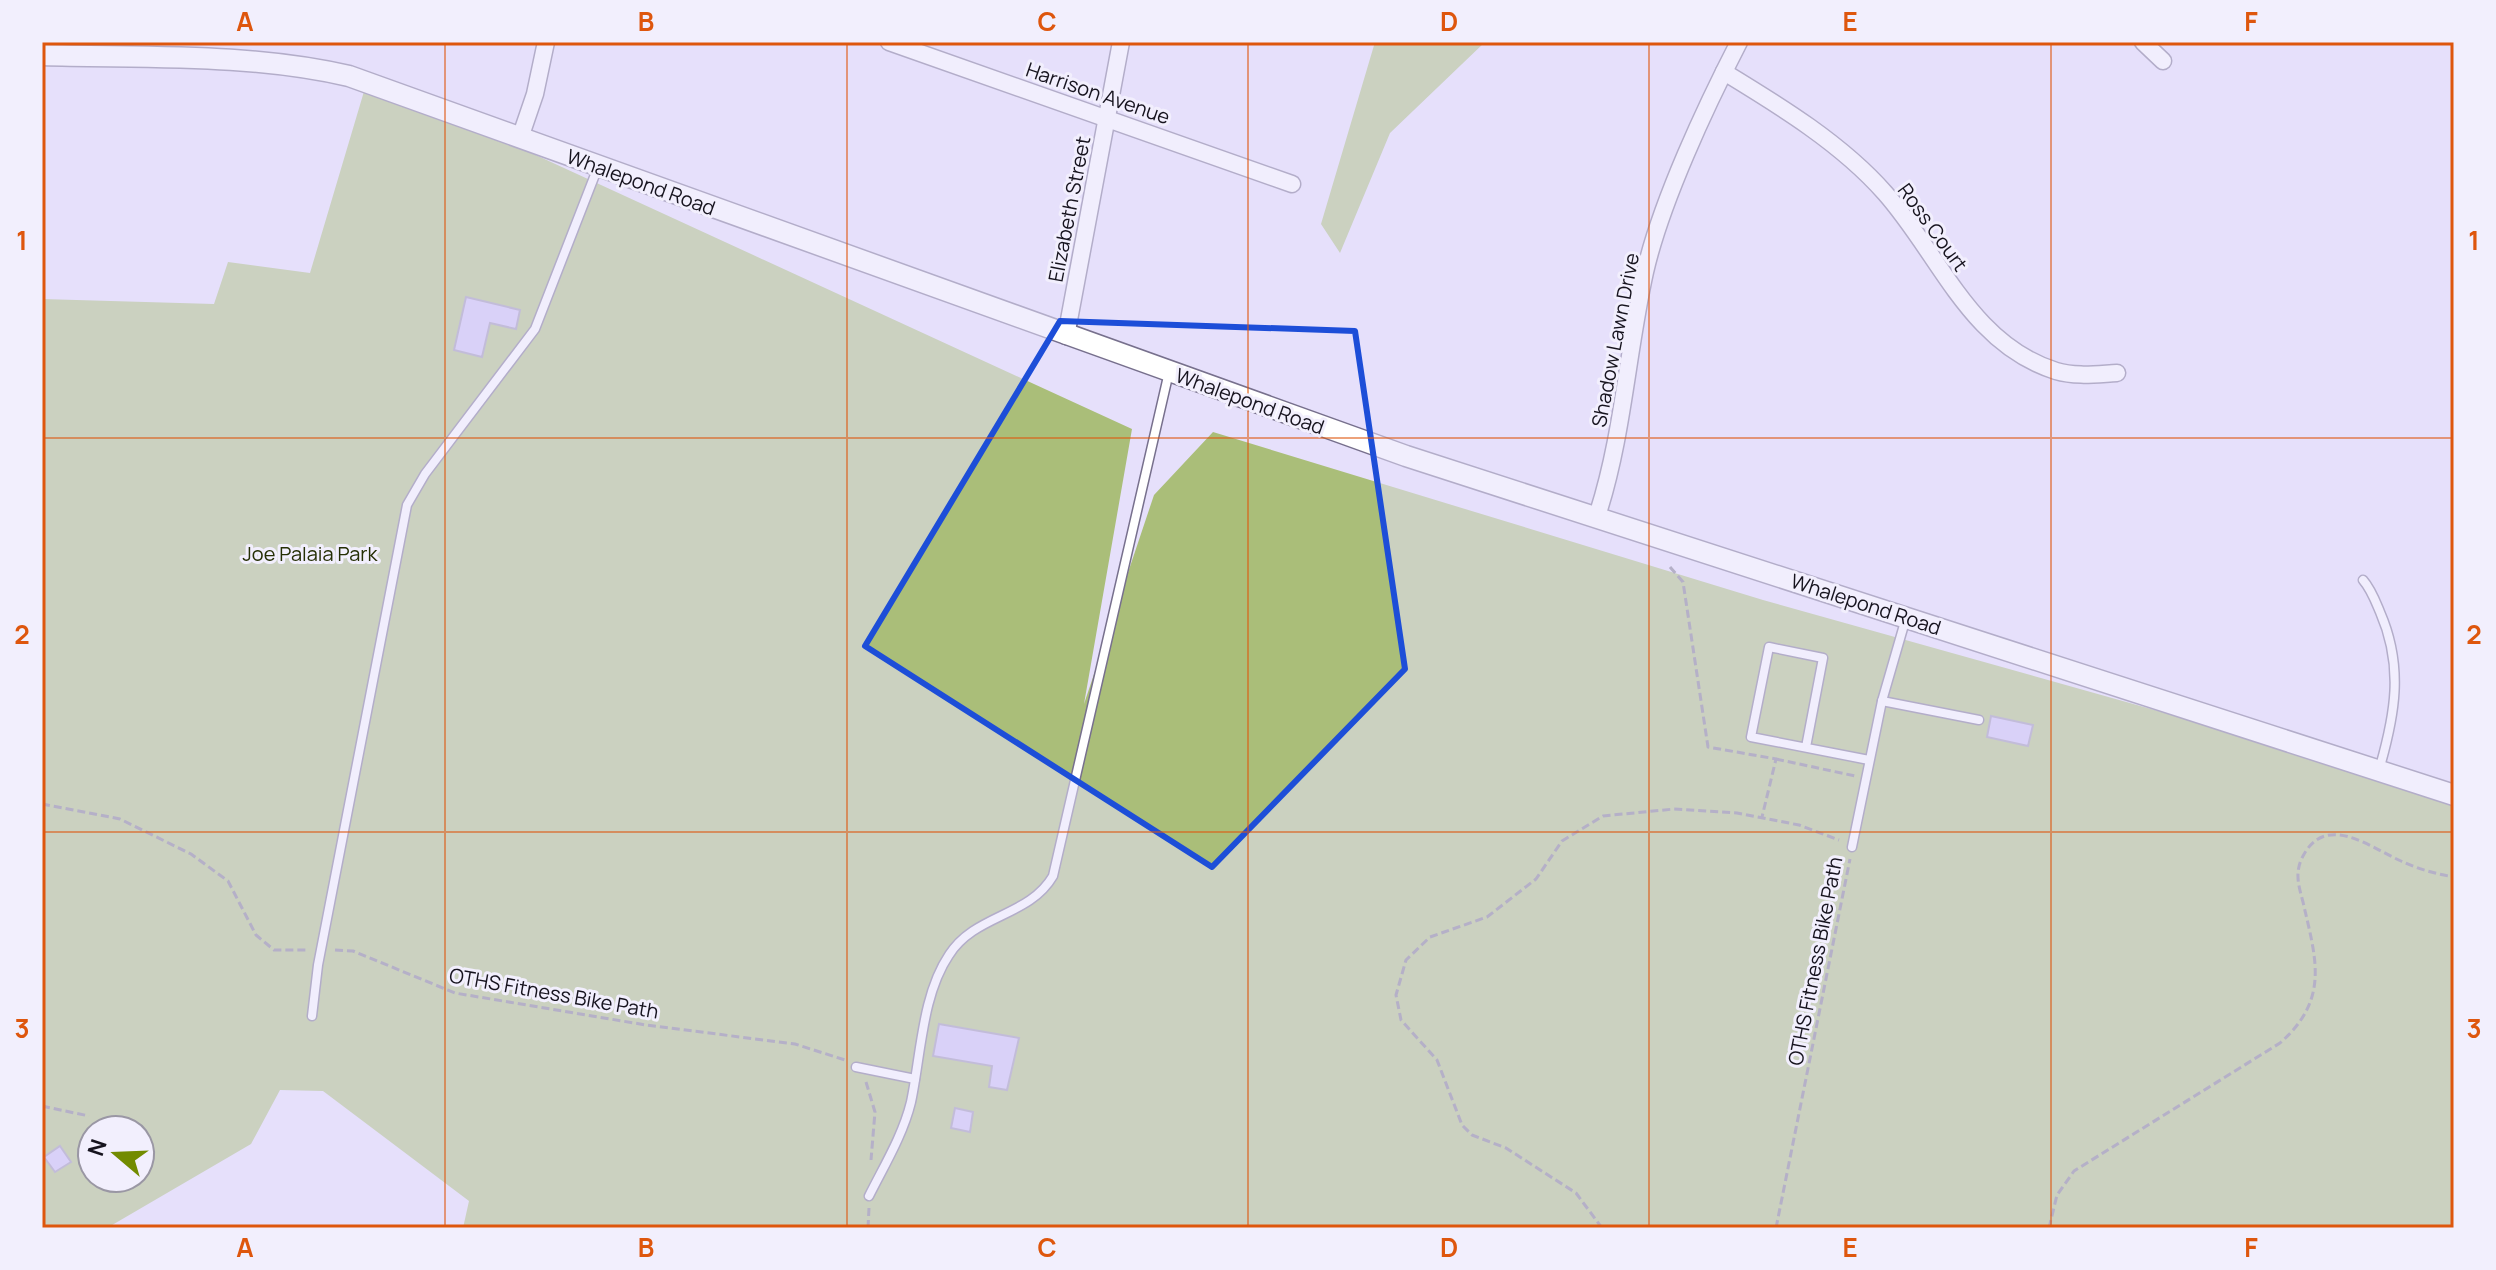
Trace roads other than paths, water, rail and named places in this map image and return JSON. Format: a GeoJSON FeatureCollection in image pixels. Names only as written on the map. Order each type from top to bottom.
{"type":"FeatureCollection","features":[{"type":"Feature","properties":{"kind":"street"},"geometry":{"type":"LineString","coordinates":[[520,138],[535,94],[546,42]]}},
{"type":"Feature","properties":{"kind":"street","name":"Harrison Avenue"},"geometry":{"type":"LineString","coordinates":[[889,42],[1107,116],[1292,184]]}},
{"type":"Feature","properties":{"kind":"street","name":"Elizabeth Street"},"geometry":{"type":"LineString","coordinates":[[1066,336],[1121,42]]}},
{"type":"Feature","properties":{"kind":"street","name":"Shadow Lawn Drive"},"geometry":{"type":"LineString","coordinates":[[1597,516],[1612,472],[1646,268],[1724,72],[1739,42]]}},
{"type":"Feature","properties":{"kind":"street"},"geometry":{"type":"LineString","coordinates":[[2143,42],[2163,61]]}},
{"type":"Feature","properties":{"kind":"street","name":"Whalepond Road"},"geometry":{"type":"LineString","coordinates":[[42,55],[241,60],[306,66],[349,76],[1406,456],[2334,753],[2454,795]]}},
{"type":"Feature","properties":{"kind":"street","name":"Ross Court"},"geometry":{"type":"LineString","coordinates":[[1724,72],[1768,99],[1867,174],[1904,216],[1963,302],[2000,339],[2057,371],[2079,375],[2117,373]]}},
{"type":"Feature","properties":{"kind":"lane"},"geometry":{"type":"LineString","coordinates":[[312,1016],[321,950],[407,505],[425,474],[535,329],[599,166]]}},
{"type":"Feature","properties":{"kind":"lane"},"geometry":{"type":"LineString","coordinates":[[869,1196],[910,1105],[932,996],[948,955],[979,925],[1035,899],[1053,876],[1170,372]]}},
{"type":"Feature","properties":{"kind":"lane"},"geometry":{"type":"LineString","coordinates":[[2363,580],[2390,634],[2397,678],[2394,720],[2379,771]]}},
{"type":"Feature","properties":{"kind":"lane"},"geometry":{"type":"LineString","coordinates":[[1852,847],[1882,701],[1906,617]]}},
{"type":"Feature","properties":{"kind":"lane"},"geometry":{"type":"LineString","coordinates":[[1806,747],[1823,658],[1769,647],[1751,737],[1869,760]]}},
{"type":"Feature","properties":{"kind":"lane"},"geometry":{"type":"LineString","coordinates":[[1882,701],[1979,720]]}},
{"type":"Feature","properties":{"kind":"lane"},"geometry":{"type":"LineString","coordinates":[[856,1067],[915,1079]]}},
{"type":"Feature","properties":{"kind":"park label","name":"Joe Palaia Park"},"geometry":{"type":"Point","coordinates":[310,553]}}]}
